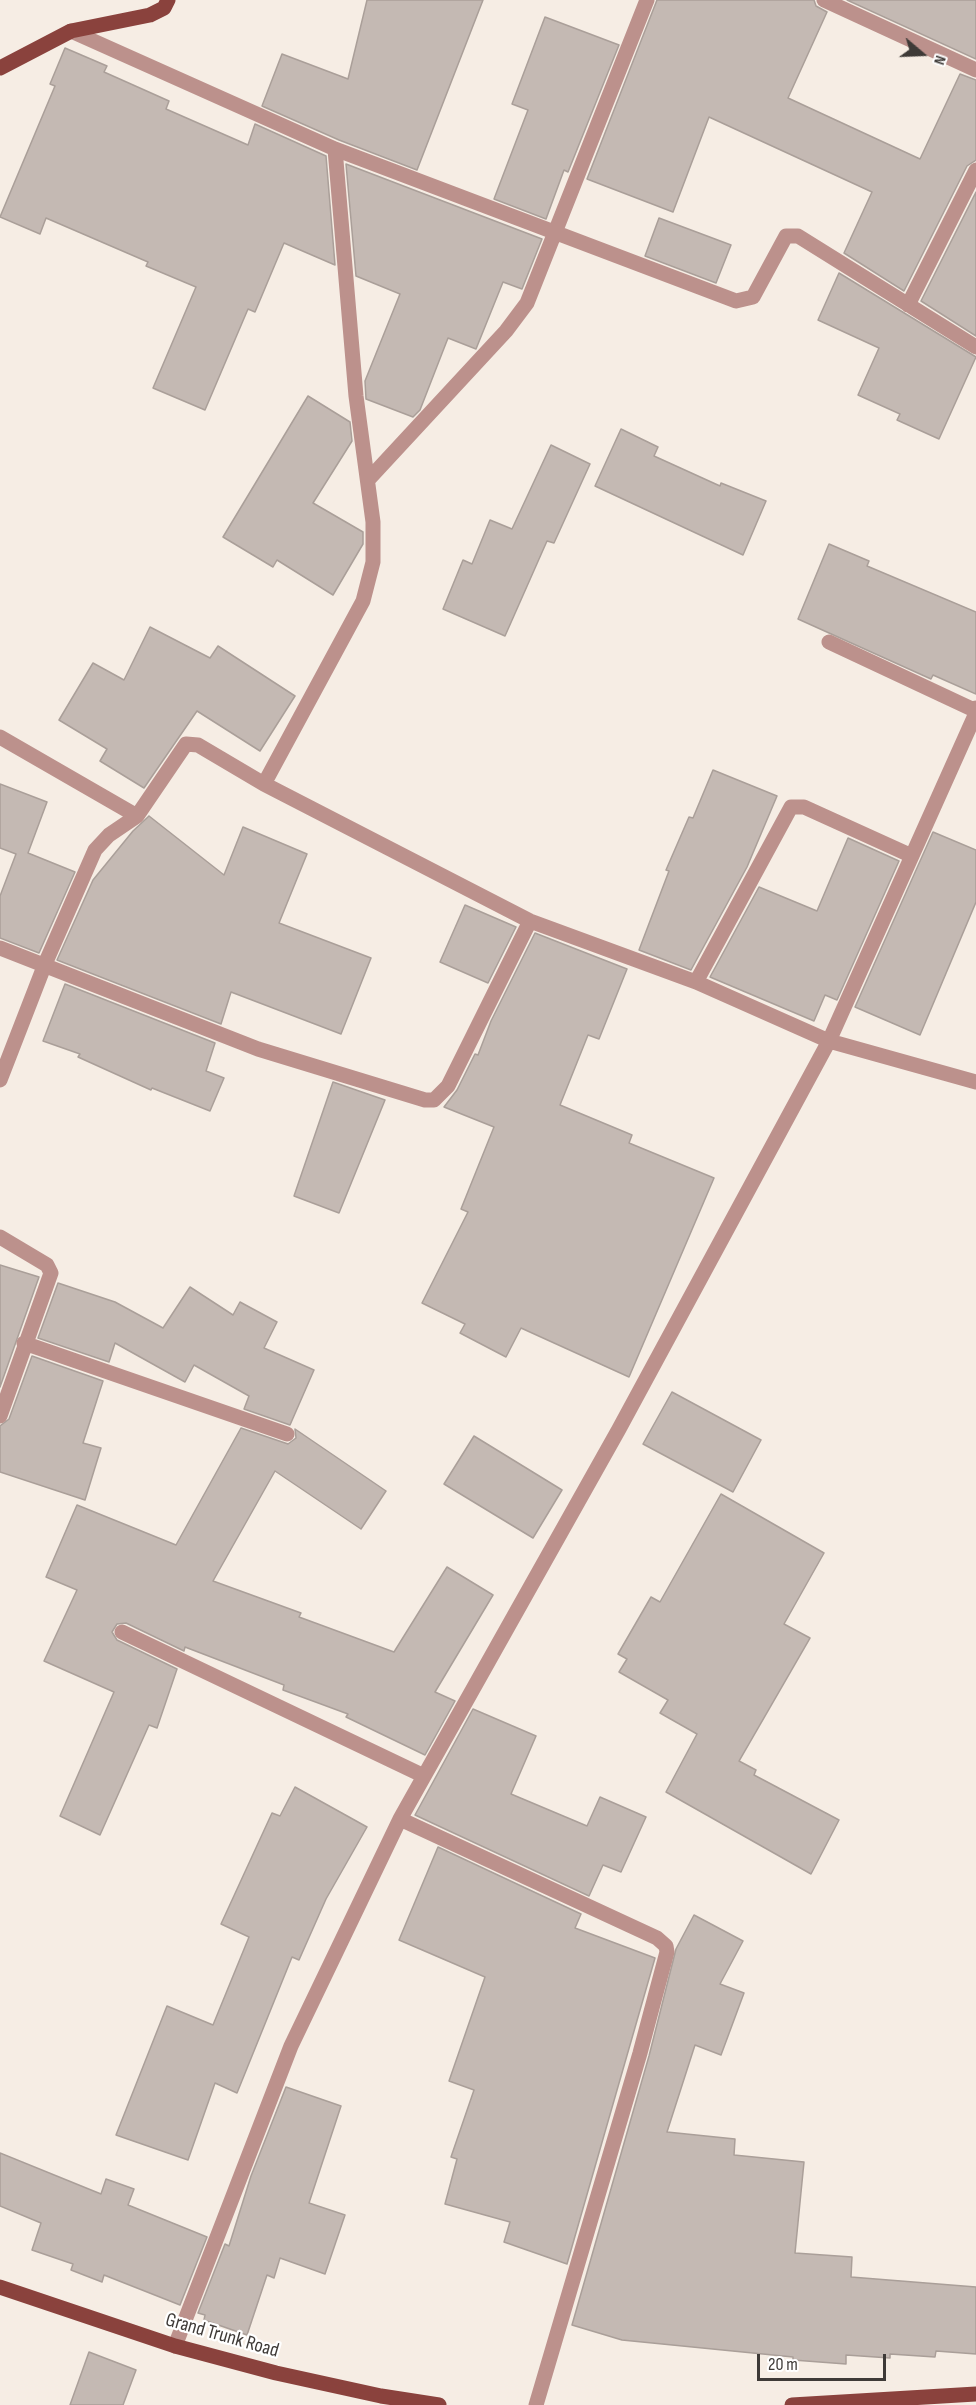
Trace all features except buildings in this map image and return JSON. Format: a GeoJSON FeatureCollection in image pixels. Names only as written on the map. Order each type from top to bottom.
{"type":"FeatureCollection","features":[{"type":"Feature","properties":{"kind":"main road"},"geometry":{"type":"LineString","coordinates":[[0,68],[71,31],[150,15],[164,8],[168,0]]}},
{"type":"Feature","properties":{"kind":"main road","name":"Grand Trunk Road"},"geometry":{"type":"LineString","coordinates":[[0,2287],[175,2346],[276,2373],[381,2396],[439,2405]]}},
{"type":"Feature","properties":{"kind":"main road"},"geometry":{"type":"LineString","coordinates":[[792,2405],[976,2394]]}},
{"type":"Feature","properties":{"kind":"street"},"geometry":{"type":"LineString","coordinates":[[368,480],[527,303],[647,0]]}},
{"type":"Feature","properties":{"kind":"street"},"geometry":{"type":"LineString","coordinates":[[824,0],[976,70]]}},
{"type":"Feature","properties":{"kind":"street"},"geometry":{"type":"LineString","coordinates":[[71,31],[335,149],[555,233],[743,301],[753,297],[786,236],[794,235],[976,347]]}},
{"type":"Feature","properties":{"kind":"street"},"geometry":{"type":"LineString","coordinates":[[264,784],[363,601],[373,562],[373,522],[356,396],[335,149]]}},
{"type":"Feature","properties":{"kind":"street"},"geometry":{"type":"LineString","coordinates":[[908,304],[976,170]]}},
{"type":"Feature","properties":{"kind":"street"},"geometry":{"type":"LineString","coordinates":[[829,642],[972,709],[976,708]]}},
{"type":"Feature","properties":{"kind":"street"},"geometry":{"type":"LineString","coordinates":[[175,2346],[291,2046],[400,1819],[619,1429],[829,1041],[976,713]]}},
{"type":"Feature","properties":{"kind":"street"},"geometry":{"type":"LineString","coordinates":[[0,737],[137,816]]}},
{"type":"Feature","properties":{"kind":"street"},"geometry":{"type":"LineString","coordinates":[[0,1080],[45,964],[95,850],[109,835],[137,816],[186,744],[189,743],[198,745],[264,784],[530,921],[696,982],[829,1041],[976,1082]]}},
{"type":"Feature","properties":{"kind":"street"},"geometry":{"type":"LineString","coordinates":[[696,982],[791,807],[804,807],[912,856]]}},
{"type":"Feature","properties":{"kind":"street"},"geometry":{"type":"LineString","coordinates":[[0,948],[258,1049],[416,1098],[434,1100],[448,1086],[530,921]]}},
{"type":"Feature","properties":{"kind":"street"},"geometry":{"type":"LineString","coordinates":[[0,1237],[47,1265],[51,1271],[0,1416]]}},
{"type":"Feature","properties":{"kind":"street"},"geometry":{"type":"LineString","coordinates":[[24,1343],[287,1434]]}},
{"type":"Feature","properties":{"kind":"street"},"geometry":{"type":"LineString","coordinates":[[122,1632],[424,1776]]}},
{"type":"Feature","properties":{"kind":"street"},"geometry":{"type":"LineString","coordinates":[[400,1819],[657,1938],[666,1946],[667,1952],[640,2053],[536,2405]]}}]}
